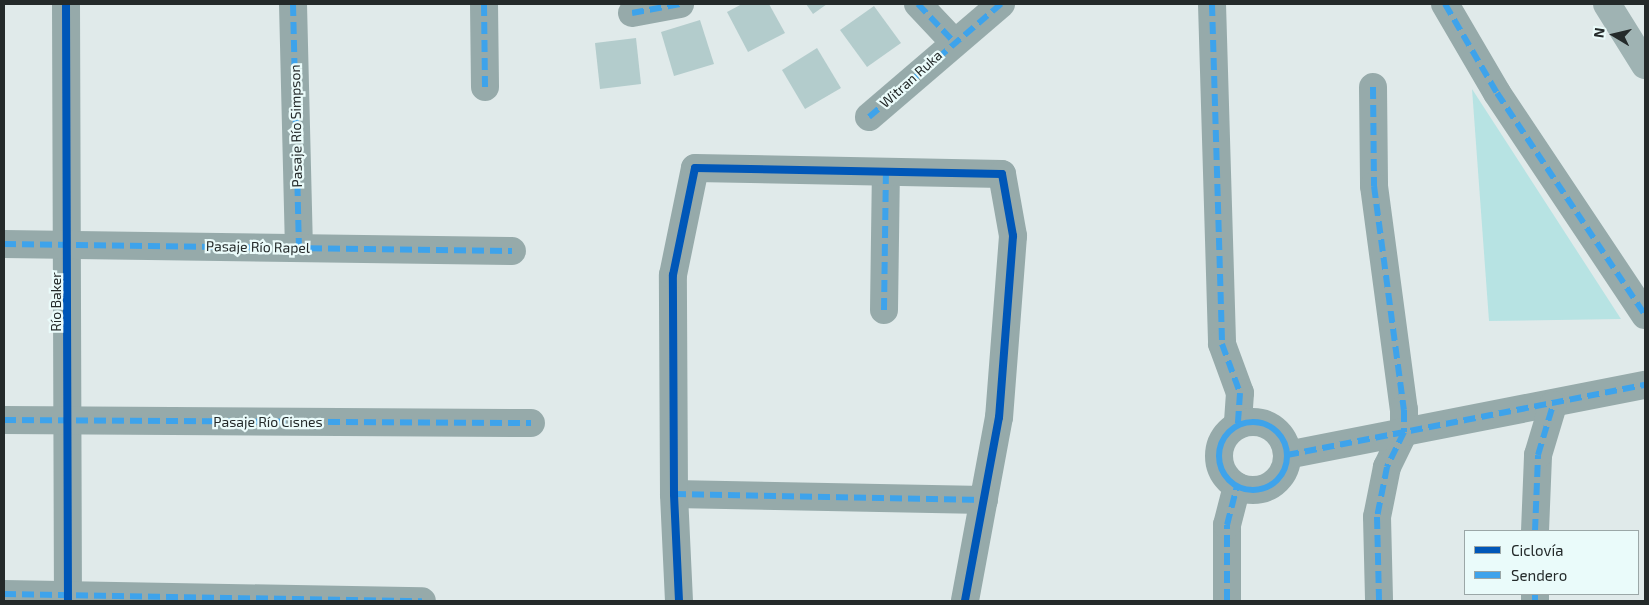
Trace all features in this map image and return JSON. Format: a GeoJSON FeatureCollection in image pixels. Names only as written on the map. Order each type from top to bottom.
{"type":"FeatureCollection","features":[{"type":"Feature","properties":{"kind":"main road"},"geometry":{"type":"LineString","coordinates":[[1607,4],[1645,65]]}},
{"type":"Feature","properties":{"kind":"street","name":"Río Baker"},"geometry":{"type":"LineString","coordinates":[[66,4],[69,244],[67,420],[68,598]]}},
{"type":"Feature","properties":{"kind":"street","name":"Pasaje Río Simpson"},"geometry":{"type":"LineString","coordinates":[[293,4],[299,248]]}},
{"type":"Feature","properties":{"kind":"street"},"geometry":{"type":"LineString","coordinates":[[484,4],[485,87]]}},
{"type":"Feature","properties":{"kind":"street"},"geometry":{"type":"LineString","coordinates":[[632,13],[680,4]]}},
{"type":"Feature","properties":{"kind":"street","name":"Witran Ruka"},"geometry":{"type":"LineString","coordinates":[[918,4],[952,41]]}},
{"type":"Feature","properties":{"kind":"street","name":"Witran Ruka"},"geometry":{"type":"LineString","coordinates":[[869,117],[952,41],[1001,4]]}},
{"type":"Feature","properties":{"kind":"street"},"geometry":{"type":"LineString","coordinates":[[1212,4],[1222,344],[1240,394],[1238,425]]}},
{"type":"Feature","properties":{"kind":"street"},"geometry":{"type":"LineString","coordinates":[[1445,4],[1497,93],[1645,315]]}},
{"type":"Feature","properties":{"kind":"street"},"geometry":{"type":"LineString","coordinates":[[1373,87],[1374,186],[1404,432],[1387,467],[1378,517],[1379,601]]}},
{"type":"Feature","properties":{"kind":"street"},"geometry":{"type":"LineString","coordinates":[[680,601],[674,494],[673,275],[695,168],[1002,174],[1013,236],[999,417],[965,601]]}},
{"type":"Feature","properties":{"kind":"street"},"geometry":{"type":"LineString","coordinates":[[884,310],[886,172]]}},
{"type":"Feature","properties":{"kind":"street","name":"Pasaje Río Rapel"},"geometry":{"type":"LineString","coordinates":[[4,244],[512,251]]}},
{"type":"Feature","properties":{"kind":"street"},"geometry":{"type":"LineString","coordinates":[[1287,454],[1553,405],[1645,385]]}},
{"type":"Feature","properties":{"kind":"street"},"geometry":{"type":"LineString","coordinates":[[1535,530],[1538,455],[1553,405]]}},
{"type":"Feature","properties":{"kind":"street","name":"Pasaje Río Cisnes"},"geometry":{"type":"LineString","coordinates":[[4,420],[531,423]]}},
{"type":"Feature","properties":{"kind":"street"},"geometry":{"type":"LineString","coordinates":[[1260,423],[1271,427],[1285,444],[1287,454],[1282,474],[1267,488],[1237,486],[1222,471],[1219,450],[1223,440],[1238,425],[1260,423]]}},
{"type":"Feature","properties":{"kind":"street"},"geometry":{"type":"LineString","coordinates":[[1227,601],[1227,525],[1237,486]]}},
{"type":"Feature","properties":{"kind":"street"},"geometry":{"type":"LineString","coordinates":[[674,494],[984,500]]}},
{"type":"Feature","properties":{"kind":"street"},"geometry":{"type":"LineString","coordinates":[[4,594],[68,598],[422,601]]}},
{"type":"Feature","properties":{"kind":"shaded area"},"geometry":{"type":"Polygon","coordinates":[[[1472,89],[1621,319],[1489,321],[1472,89]]]}},
{"type":"Feature","properties":{"kind":"building"},"geometry":{"type":"Polygon","coordinates":[[[742,4],[769,4],[785,33],[748,52],[727,12],[742,4]]]}},
{"type":"Feature","properties":{"kind":"building"},"geometry":{"type":"Polygon","coordinates":[[[806,4],[827,4],[813,14],[806,4]]]}},
{"type":"Feature","properties":{"kind":"building"},"geometry":{"type":"Polygon","coordinates":[[[874,6],[901,43],[867,67],[840,30],[874,6]]]}},
{"type":"Feature","properties":{"kind":"building"},"geometry":{"type":"Polygon","coordinates":[[[700,20],[714,64],[674,76],[661,32],[700,20]]]}},
{"type":"Feature","properties":{"kind":"building"},"geometry":{"type":"Polygon","coordinates":[[[636,38],[641,84],[600,89],[595,43],[636,38]]]}},
{"type":"Feature","properties":{"kind":"building"},"geometry":{"type":"Polygon","coordinates":[[[817,48],[841,88],[805,109],[782,70],[817,48]]]}},
{"type":"Feature","properties":{"kind":"marked path"},"geometry":{"type":"LineString","coordinates":[[293,4],[299,248]]}},
{"type":"Feature","properties":{"kind":"marked path"},"geometry":{"type":"LineString","coordinates":[[484,4],[485,87]]}},
{"type":"Feature","properties":{"kind":"marked path"},"geometry":{"type":"LineString","coordinates":[[632,13],[680,4]]}},
{"type":"Feature","properties":{"kind":"marked path"},"geometry":{"type":"LineString","coordinates":[[918,4],[953,41]]}},
{"type":"Feature","properties":{"kind":"marked path"},"geometry":{"type":"LineString","coordinates":[[869,117],[1001,4]]}},
{"type":"Feature","properties":{"kind":"marked path"},"geometry":{"type":"LineString","coordinates":[[1212,4],[1222,344],[1240,393],[1238,425]]}},
{"type":"Feature","properties":{"kind":"marked path"},"geometry":{"type":"LineString","coordinates":[[1445,4],[1497,93],[1645,315]]}},
{"type":"Feature","properties":{"kind":"marked path"},"geometry":{"type":"LineString","coordinates":[[1373,87],[1374,186],[1404,410],[1404,432],[1387,467],[1377,517],[1379,601]]}},
{"type":"Feature","properties":{"kind":"marked path"},"geometry":{"type":"LineString","coordinates":[[884,310],[886,172]]}},
{"type":"Feature","properties":{"kind":"marked path"},"geometry":{"type":"LineString","coordinates":[[4,244],[512,251]]}},
{"type":"Feature","properties":{"kind":"marked path"},"geometry":{"type":"LineString","coordinates":[[1287,455],[1645,385]]}},
{"type":"Feature","properties":{"kind":"marked path"},"geometry":{"type":"LineString","coordinates":[[1535,530],[1538,455],[1553,405]]}},
{"type":"Feature","properties":{"kind":"marked path"},"geometry":{"type":"LineString","coordinates":[[4,420],[531,423]]}},
{"type":"Feature","properties":{"kind":"marked path"},"geometry":{"type":"LineString","coordinates":[[1253,422],[1266,425],[1277,432],[1284,443],[1287,456],[1284,469],[1277,480],[1266,487],[1253,490],[1240,487],[1229,480],[1222,469],[1219,456],[1222,443],[1229,432],[1240,425],[1253,422]]}},
{"type":"Feature","properties":{"kind":"marked path"},"geometry":{"type":"LineString","coordinates":[[1227,601],[1227,525],[1237,486]]}},
{"type":"Feature","properties":{"kind":"marked path"},"geometry":{"type":"LineString","coordinates":[[674,494],[984,500]]}},
{"type":"Feature","properties":{"kind":"marked path"},"geometry":{"type":"LineString","coordinates":[[4,594],[422,601]]}},
{"type":"Feature","properties":{"kind":"marked path"},"geometry":{"type":"LineString","coordinates":[[1535,595],[1535,601]]}},
{"type":"Feature","properties":{"kind":"cycle path"},"geometry":{"type":"LineString","coordinates":[[66,4],[68,601]]}},
{"type":"Feature","properties":{"kind":"cycle path"},"geometry":{"type":"LineString","coordinates":[[679,601],[674,494],[673,275],[695,168],[1002,174],[1013,236],[999,417],[965,601]]}}]}
